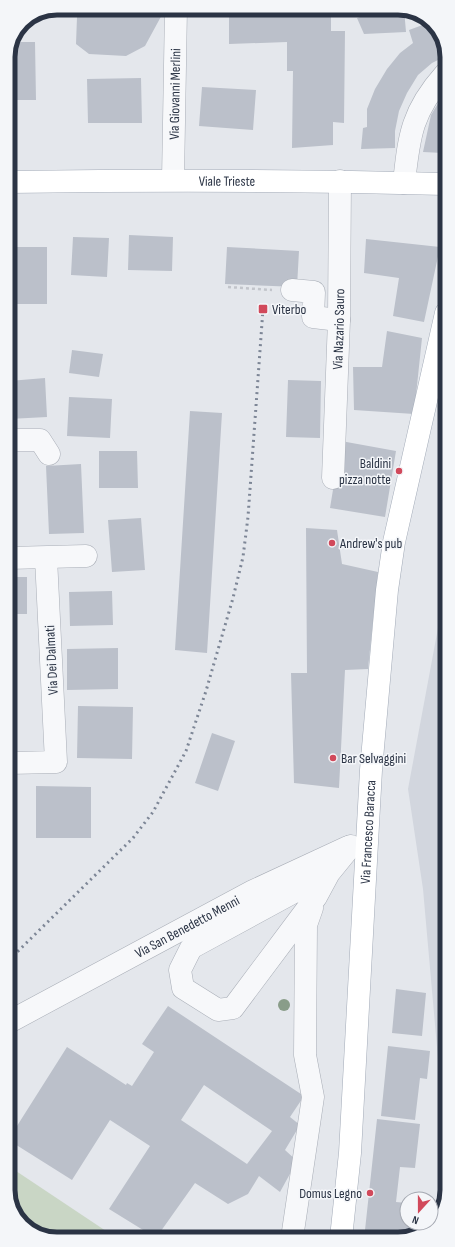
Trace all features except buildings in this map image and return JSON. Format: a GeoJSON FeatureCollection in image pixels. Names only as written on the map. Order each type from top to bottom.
{"type":"FeatureCollection","features":[{"type":"Feature","properties":{"kind":"main road","name":"Viale Trieste"},"geometry":{"type":"LineString","coordinates":[[15,182],[173,180],[340,181],[440,184]]}},
{"type":"Feature","properties":{"kind":"main road","name":"Via Francesco Baracca"},"geometry":{"type":"LineString","coordinates":[[342,1232],[350,1153],[359,842],[371,770],[387,590],[394,542],[440,339]]}},
{"type":"Feature","properties":{"kind":"street","name":"Via Giovanni Merlini"},"geometry":{"type":"LineString","coordinates":[[173,180],[176,15]]}},
{"type":"Feature","properties":{"kind":"street"},"geometry":{"type":"LineString","coordinates":[[404,183],[408,146],[416,115],[432,89],[440,80]]}},
{"type":"Feature","properties":{"kind":"street","name":"Via Nazario Sauro"},"geometry":{"type":"LineString","coordinates":[[333,478],[338,320],[340,181]]}},
{"type":"Feature","properties":{"kind":"street"},"geometry":{"type":"LineString","coordinates":[[292,290],[314,292],[313,317],[338,320]]}},
{"type":"Feature","properties":{"kind":"street"},"geometry":{"type":"LineString","coordinates":[[15,440],[40,440],[49,454]]}},
{"type":"Feature","properties":{"kind":"street"},"geometry":{"type":"LineString","coordinates":[[15,558],[86,556]]}},
{"type":"Feature","properties":{"kind":"street","name":"Via Dei Dalmati"},"geometry":{"type":"LineString","coordinates":[[15,763],[56,762],[46,558]]}},
{"type":"Feature","properties":{"kind":"street"},"geometry":{"type":"LineString","coordinates":[[293,1232],[313,1097],[305,1055],[306,924],[316,897],[329,873],[359,842]]}},
{"type":"Feature","properties":{"kind":"street","name":"Via San Benedetto Menni"},"geometry":{"type":"LineString","coordinates":[[15,1019],[253,891],[359,842]]}},
{"type":"Feature","properties":{"kind":"street"},"geometry":{"type":"LineString","coordinates":[[316,897],[233,1008],[218,1010],[183,988],[180,970],[191,948],[329,873]]}},
{"type":"Feature","properties":{"kind":"path"},"geometry":{"type":"LineString","coordinates":[[228,287],[292,290]]}},
{"type":"Feature","properties":{"kind":"shaded area"},"geometry":{"type":"Polygon","coordinates":[[[440,617],[440,1081],[423,889],[408,789],[440,617]]]}},
{"type":"Feature","properties":{"kind":"green space"},"geometry":{"type":"Polygon","coordinates":[[[15,1170],[108,1232],[55,1232],[41,1229],[34,1225],[22,1213],[16,1200],[15,1170]]]}},
{"type":"Feature","properties":{"kind":"railway"},"geometry":{"type":"LineString","coordinates":[[15,954],[133,838],[153,812],[186,751],[206,691],[233,598],[243,557],[248,517],[263,309]]}},
{"type":"Feature","properties":{"kind":"place","name":"Viterbo"},"geometry":{"type":"Point","coordinates":[263,309]}},
{"type":"Feature","properties":{"kind":"place","name":"Baldini pizza notte"},"geometry":{"type":"Point","coordinates":[399,471]}},
{"type":"Feature","properties":{"kind":"place","name":"Andrew's pub"},"geometry":{"type":"Point","coordinates":[332,543]}},
{"type":"Feature","properties":{"kind":"place","name":"Bar Selvaggini"},"geometry":{"type":"Point","coordinates":[333,758]}},
{"type":"Feature","properties":{"kind":"place","name":"Domus Legno"},"geometry":{"type":"Point","coordinates":[370,1193]}}]}
